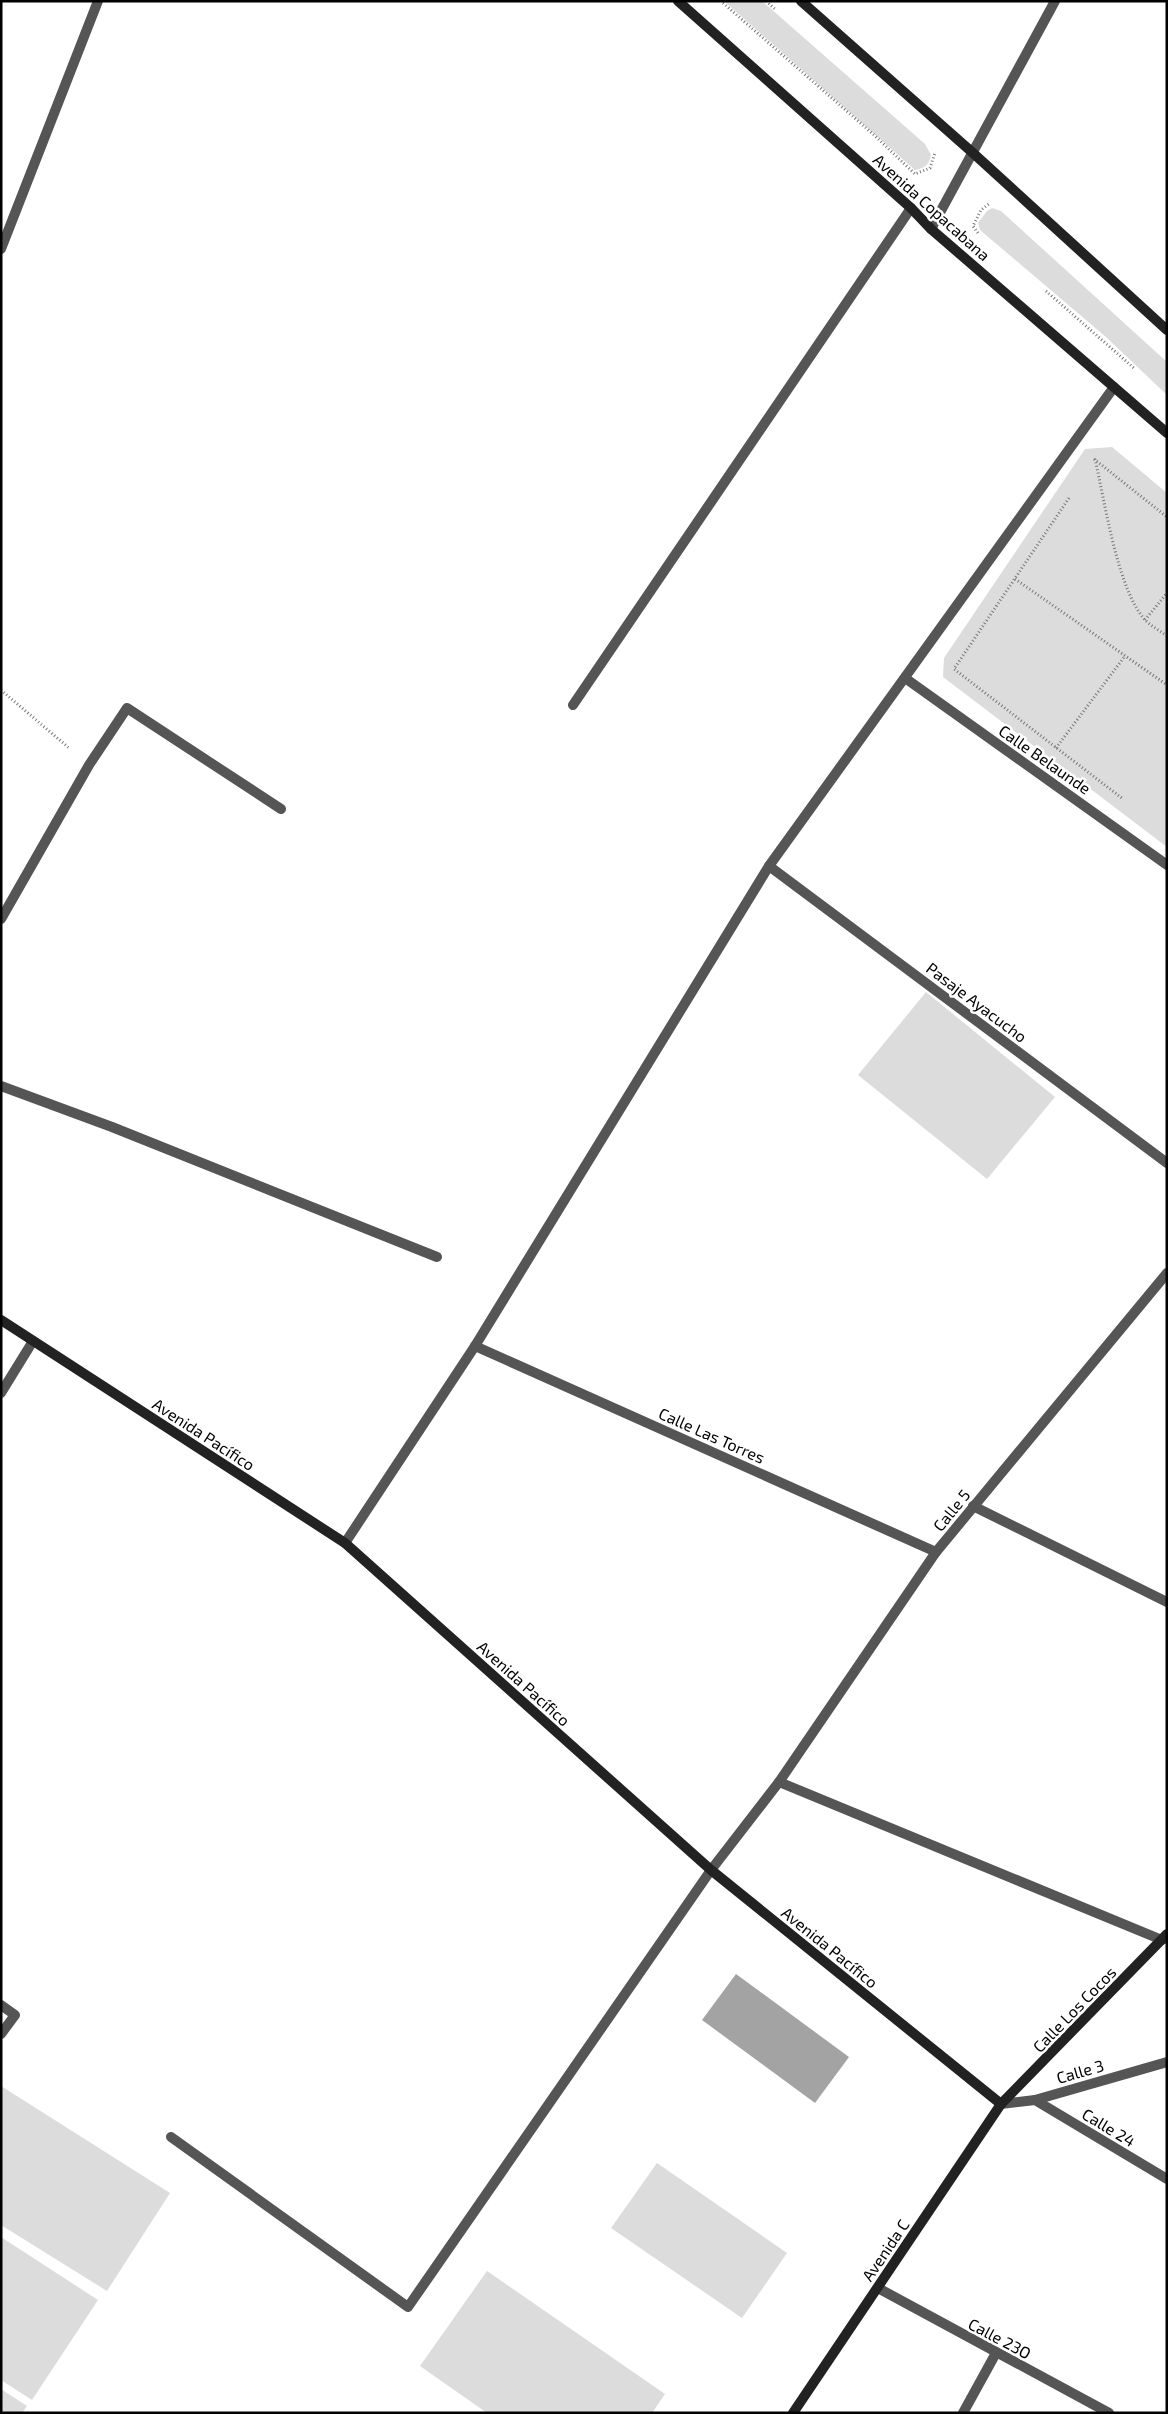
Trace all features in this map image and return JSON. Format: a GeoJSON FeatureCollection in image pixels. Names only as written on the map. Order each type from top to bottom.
{"type":"FeatureCollection","features":[{"type":"Feature","properties":{"kind":"street"},"geometry":{"type":"LineString","coordinates":[[1,249],[98,1]]}},
{"type":"Feature","properties":{"kind":"street","name":"Avenida Copacabana"},"geometry":{"type":"LineString","coordinates":[[678,1],[911,208],[932,229],[1167,433]]}},
{"type":"Feature","properties":{"kind":"street"},"geometry":{"type":"LineString","coordinates":[[801,1],[973,153],[1167,330]]}},
{"type":"Feature","properties":{"kind":"street"},"geometry":{"type":"LineString","coordinates":[[932,229],[1055,1]]}},
{"type":"Feature","properties":{"kind":"street"},"geometry":{"type":"LineString","coordinates":[[573,705],[911,208]]}},
{"type":"Feature","properties":{"kind":"street"},"geometry":{"type":"LineString","coordinates":[[345,1543],[475,1346],[769,866],[1114,387]]}},
{"type":"Feature","properties":{"kind":"street","name":"Calle Belaunde"},"geometry":{"type":"LineString","coordinates":[[905,678],[1167,865]]}},
{"type":"Feature","properties":{"kind":"street"},"geometry":{"type":"LineString","coordinates":[[1,919],[89,765],[127,708],[281,809]]}},
{"type":"Feature","properties":{"kind":"street","name":"Pasaje Ayacucho"},"geometry":{"type":"LineString","coordinates":[[769,866],[1167,1163]]}},
{"type":"Feature","properties":{"kind":"street"},"geometry":{"type":"LineString","coordinates":[[1,1086],[112,1127],[438,1257]]}},
{"type":"Feature","properties":{"kind":"street","name":"Calle 5"},"geometry":{"type":"LineString","coordinates":[[171,2137],[408,2307],[711,1870],[779,1782],[936,1552],[1167,1273]]}},
{"type":"Feature","properties":{"kind":"street","name":"Avenida Pacífico"},"geometry":{"type":"LineString","coordinates":[[1,1320],[345,1543],[711,1870],[1002,2104]]}},
{"type":"Feature","properties":{"kind":"street"},"geometry":{"type":"LineString","coordinates":[[1,1393],[33,1341]]}},
{"type":"Feature","properties":{"kind":"street","name":"Calle Las Torres"},"geometry":{"type":"LineString","coordinates":[[475,1346],[936,1552]]}},
{"type":"Feature","properties":{"kind":"street"},"geometry":{"type":"LineString","coordinates":[[973,1506],[1167,1602]]}},
{"type":"Feature","properties":{"kind":"street"},"geometry":{"type":"LineString","coordinates":[[779,1782],[1164,1937]]}},
{"type":"Feature","properties":{"kind":"street","name":"Calle Los Cocos"},"geometry":{"type":"LineString","coordinates":[[1002,2104],[1164,1937]]}},
{"type":"Feature","properties":{"kind":"street"},"geometry":{"type":"LineString","coordinates":[[1,2005],[15,2015],[1,2034]]}},
{"type":"Feature","properties":{"kind":"street","name":"Calle 3"},"geometry":{"type":"LineString","coordinates":[[1002,2104],[1035,2100],[1167,2062]]}},
{"type":"Feature","properties":{"kind":"street","name":"Calle 24"},"geometry":{"type":"LineString","coordinates":[[1035,2100],[1167,2179]]}},
{"type":"Feature","properties":{"kind":"street","name":"Avenida C"},"geometry":{"type":"LineString","coordinates":[[793,2413],[1002,2104]]}},
{"type":"Feature","properties":{"kind":"street","name":"Calle 23O"},"geometry":{"type":"LineString","coordinates":[[878,2288],[1109,2413]]}},
{"type":"Feature","properties":{"kind":"street"},"geometry":{"type":"LineString","coordinates":[[963,2413],[996,2353]]}},
{"type":"Feature","properties":{"kind":"path"},"geometry":{"type":"LineString","coordinates":[[721,1],[915,174],[930,168],[935,153],[931,148]]}},
{"type":"Feature","properties":{"kind":"path"},"geometry":{"type":"LineString","coordinates":[[766,1],[780,14]]}},
{"type":"Feature","properties":{"kind":"path"},"geometry":{"type":"LineString","coordinates":[[979,235],[973,226],[981,210]]}},
{"type":"Feature","properties":{"kind":"path"},"geometry":{"type":"LineString","coordinates":[[1045,290],[1138,372]]}},
{"type":"Feature","properties":{"kind":"path"},"geometry":{"type":"LineString","coordinates":[[1089,467],[1095,459]]}},
{"type":"Feature","properties":{"kind":"path"},"geometry":{"type":"LineString","coordinates":[[1095,459],[1167,517]]}},
{"type":"Feature","properties":{"kind":"path"},"geometry":{"type":"LineString","coordinates":[[1095,459],[1123,577],[1132,599],[1146,620],[1167,636]]}},
{"type":"Feature","properties":{"kind":"path"},"geometry":{"type":"LineString","coordinates":[[1074,491],[954,669],[1127,802]]}},
{"type":"Feature","properties":{"kind":"path"},"geometry":{"type":"LineString","coordinates":[[1015,579],[1167,686]]}},
{"type":"Feature","properties":{"kind":"path"},"geometry":{"type":"LineString","coordinates":[[1146,620],[1167,593]]}},
{"type":"Feature","properties":{"kind":"path"},"geometry":{"type":"LineString","coordinates":[[1056,748],[1125,656]]}},
{"type":"Feature","properties":{"kind":"path"},"geometry":{"type":"LineString","coordinates":[[1,690],[89,765]]}},
{"type":"Feature","properties":{"kind":"shaded area"},"geometry":{"type":"Polygon","coordinates":[[[724,1],[762,1],[925,144],[931,155],[928,164],[915,170],[724,1]]]}},
{"type":"Feature","properties":{"kind":"shaded area"},"geometry":{"type":"Polygon","coordinates":[[[992,208],[1001,211],[1167,362],[1167,395],[1106,337],[980,230],[978,223],[987,211],[992,208]]]}},
{"type":"Feature","properties":{"kind":"shaded area"},"geometry":{"type":"Polygon","coordinates":[[[1112,447],[1167,493],[1167,847],[943,677],[944,658],[1085,449],[1112,447]]]}},
{"type":"Feature","properties":{"kind":"shaded area"},"geometry":{"type":"Polygon","coordinates":[[[926,992],[1055,1097],[987,1179],[858,1075],[926,992]]]}},
{"type":"Feature","properties":{"kind":"shaded area"},"geometry":{"type":"Polygon","coordinates":[[[736,1974],[849,2057],[815,2103],[702,2020],[736,1974]]]}},
{"type":"Feature","properties":{"kind":"shaded area"},"geometry":{"type":"Polygon","coordinates":[[[1,2086],[170,2193],[107,2291],[1,2225],[1,2086]]]}},
{"type":"Feature","properties":{"kind":"shaded area"},"geometry":{"type":"Polygon","coordinates":[[[657,2163],[787,2253],[742,2318],[611,2228],[657,2163]]]}},
{"type":"Feature","properties":{"kind":"shaded area"},"geometry":{"type":"Polygon","coordinates":[[[1,2237],[98,2300],[32,2400],[1,2380],[1,2237]]]}},
{"type":"Feature","properties":{"kind":"shaded area"},"geometry":{"type":"Polygon","coordinates":[[[487,2271],[665,2394],[652,2413],[487,2413],[420,2366],[487,2271]]]}},
{"type":"Feature","properties":{"kind":"shaded area"},"geometry":{"type":"Polygon","coordinates":[[[1,2389],[27,2406],[22,2413],[1,2413],[1,2389]]]}}]}
